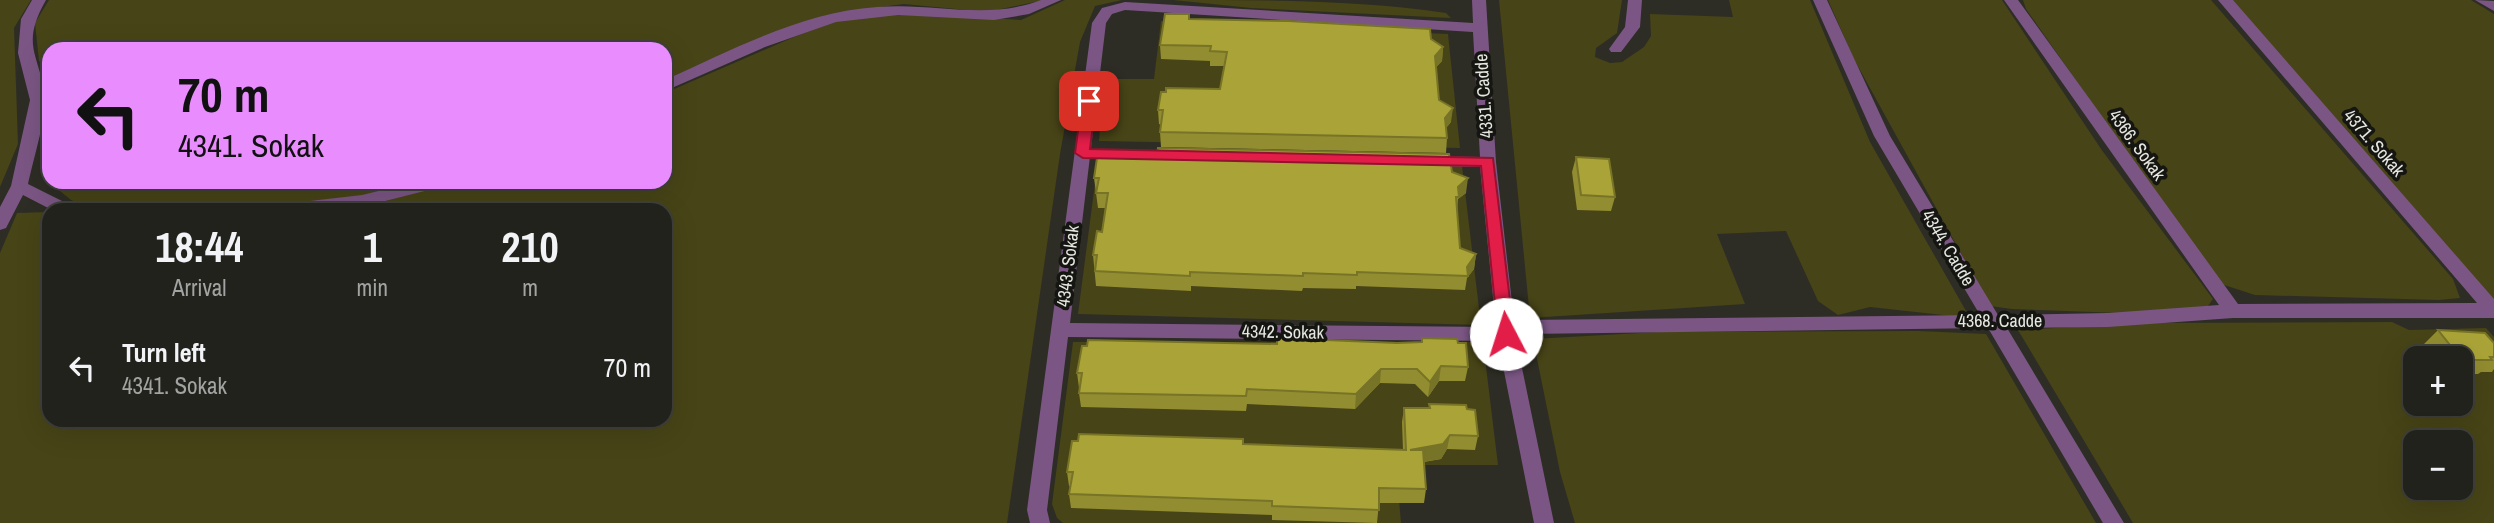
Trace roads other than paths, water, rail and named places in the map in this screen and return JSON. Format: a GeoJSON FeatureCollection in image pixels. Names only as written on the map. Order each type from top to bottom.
{"type":"FeatureCollection","features":[{"type":"Feature","properties":{"kind":"street"},"geometry":{"type":"LineString","coordinates":[[0,224],[19,186],[38,100],[25,53],[28,19],[39,0]]}},
{"type":"Feature","properties":{"kind":"street"},"geometry":{"type":"LineString","coordinates":[[672,83],[789,32],[859,13],[888,10],[990,16],[1015,13],[1054,0]]}},
{"type":"Feature","properties":{"kind":"street","name":"4331. Cadde"},"geometry":{"type":"LineString","coordinates":[[1479,0],[1488,162],[1506,331],[1544,523]]}},
{"type":"Feature","properties":{"kind":"street"},"geometry":{"type":"LineString","coordinates":[[1616,49],[1629,38],[1636,21],[1635,0]]}},
{"type":"Feature","properties":{"kind":"street","name":"4344. Cadde"},"geometry":{"type":"LineString","coordinates":[[1820,0],[1882,136],[2114,523]]}},
{"type":"Feature","properties":{"kind":"street","name":"4366. Sokak"},"geometry":{"type":"LineString","coordinates":[[2011,0],[2233,311]]}},
{"type":"Feature","properties":{"kind":"street","name":"4371. Sokak"},"geometry":{"type":"LineString","coordinates":[[2225,0],[2494,310]]}},
{"type":"Feature","properties":{"kind":"street"},"geometry":{"type":"LineString","coordinates":[[2482,0],[2494,7]]}},
{"type":"Feature","properties":{"kind":"street","name":"4343. Sokak"},"geometry":{"type":"LineString","coordinates":[[1040,523],[1037,510],[1060,330],[1090,154],[1099,23],[1107,11],[1125,6],[1480,28]]}},
{"type":"Feature","properties":{"kind":"street"},"geometry":{"type":"LineString","coordinates":[[1418,160],[1488,162]]}},
{"type":"Feature","properties":{"kind":"street"},"geometry":{"type":"LineString","coordinates":[[19,186],[52,203]]}},
{"type":"Feature","properties":{"kind":"street"},"geometry":{"type":"LineString","coordinates":[[345,203],[410,189]]}},
{"type":"Feature","properties":{"kind":"street","name":"4368. Cadde"},"geometry":{"type":"LineString","coordinates":[[1506,331],[1992,320],[2108,320],[2233,311],[2494,310]]}},
{"type":"Feature","properties":{"kind":"street","name":"4342. Sokak"},"geometry":{"type":"LineString","coordinates":[[1060,330],[1506,331]]}}]}
